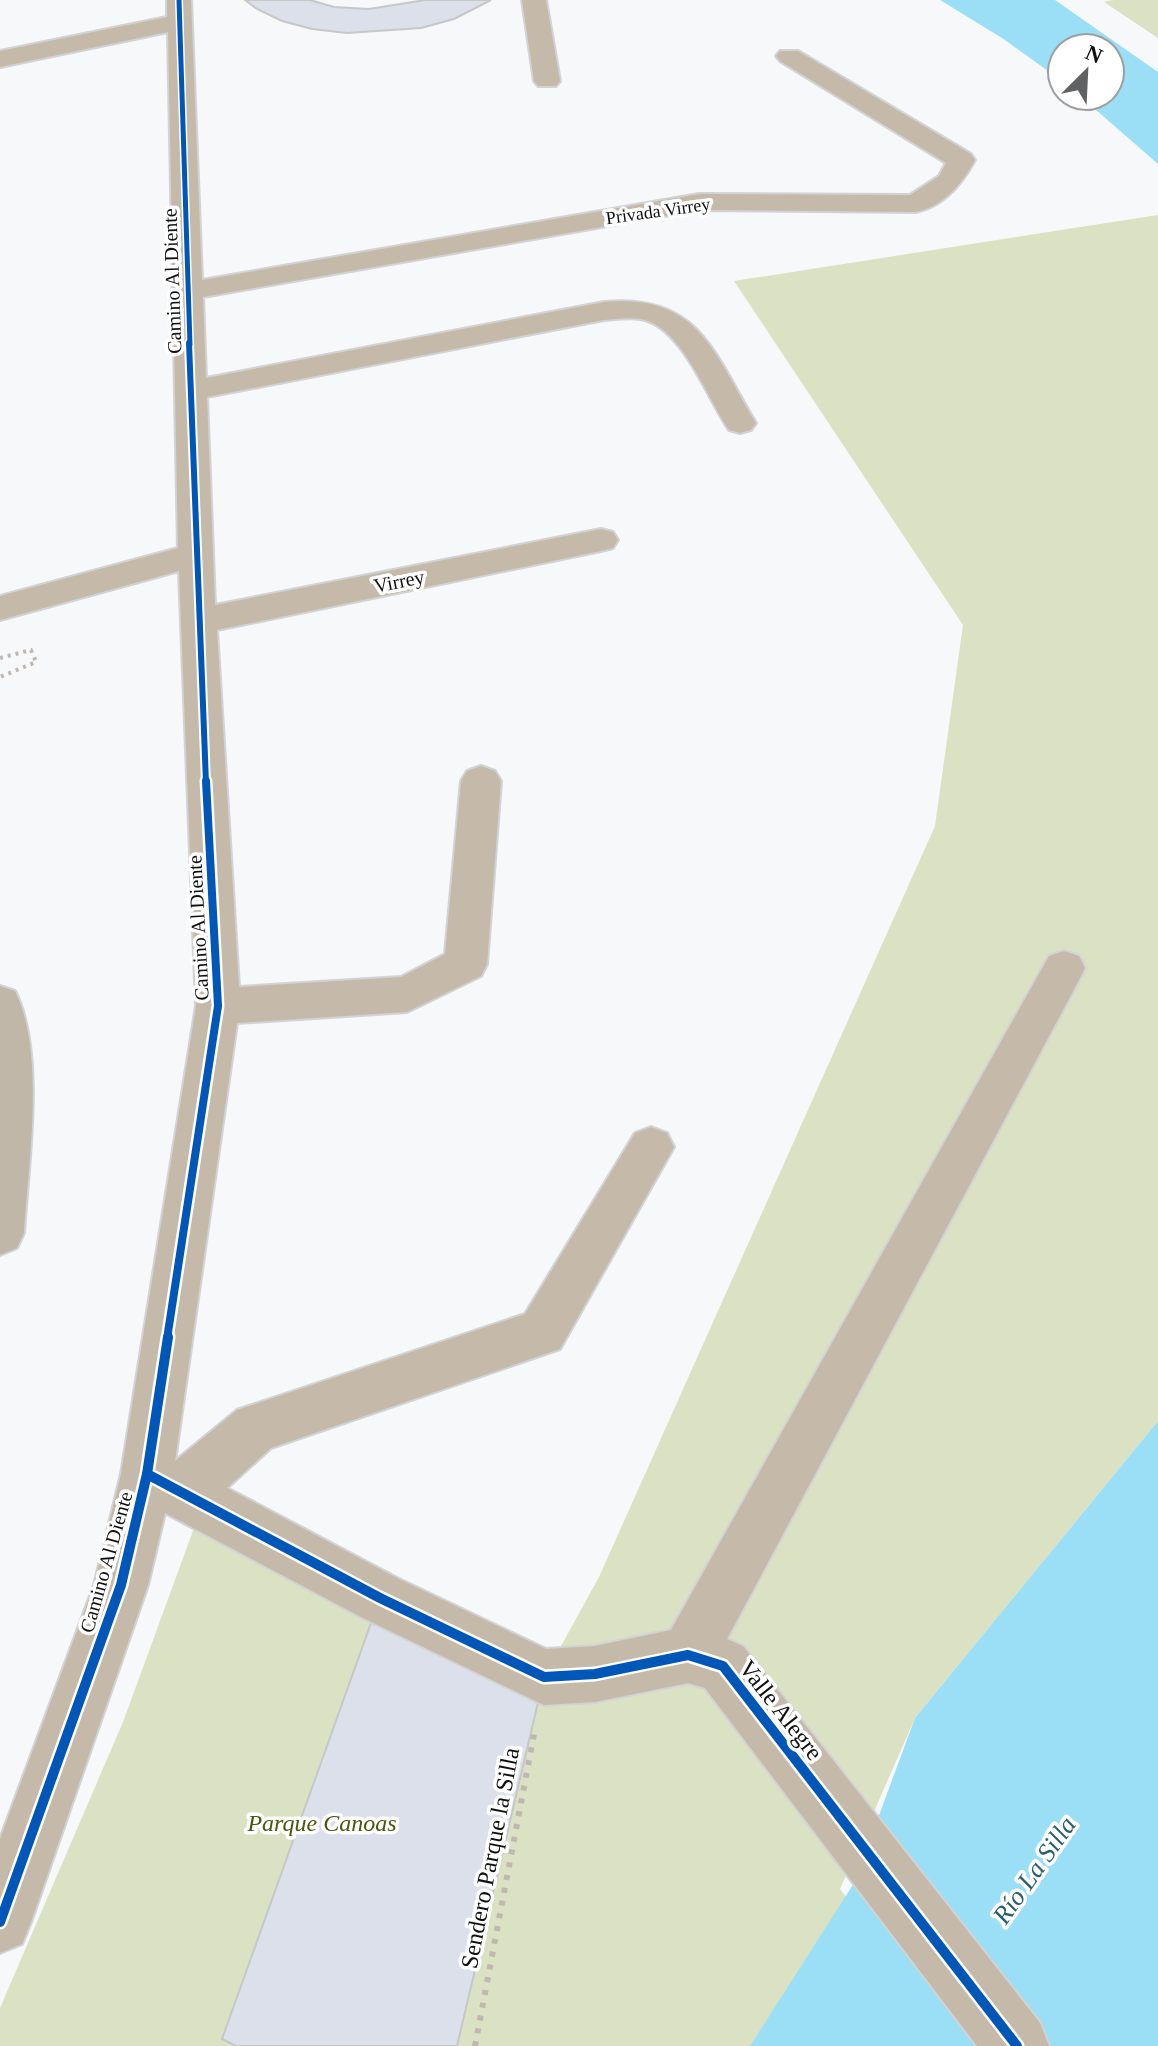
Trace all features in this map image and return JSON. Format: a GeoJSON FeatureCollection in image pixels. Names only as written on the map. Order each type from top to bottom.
{"type":"FeatureCollection","features":[{"type":"Feature","properties":{"kind":"highway"},"geometry":{"type":"LineString","coordinates":[[0,1004],[11,1074],[0,1233]]}},
{"type":"Feature","properties":{"kind":"street"},"geometry":{"type":"LineString","coordinates":[[534,0],[547,81]]}},
{"type":"Feature","properties":{"kind":"street"},"geometry":{"type":"LineString","coordinates":[[0,59],[180,11]]}},
{"type":"Feature","properties":{"kind":"street","name":"Camino Al Diente"},"geometry":{"type":"LineString","coordinates":[[0,1922],[121,1585],[164,1483],[218,1006],[198,621],[180,11]]}},
{"type":"Feature","properties":{"kind":"street","name":"Privada Virrey"},"geometry":{"type":"LineString","coordinates":[[188,291],[699,202],[916,204],[950,181],[961,160],[789,56]]}},
{"type":"Feature","properties":{"kind":"street"},"geometry":{"type":"LineString","coordinates":[[191,391],[604,311],[634,309],[662,316],[681,330],[740,423]]}},
{"type":"Feature","properties":{"kind":"street","name":"Virrey"},"geometry":{"type":"LineString","coordinates":[[198,621],[601,540]]}},
{"type":"Feature","properties":{"kind":"street"},"geometry":{"type":"LineString","coordinates":[[0,608],[197,555]]}},
{"type":"Feature","properties":{"kind":"street"},"geometry":{"type":"LineString","coordinates":[[218,1006],[407,994],[466,964],[481,781]]}},
{"type":"Feature","properties":{"kind":"street"},"geometry":{"type":"LineString","coordinates":[[164,1483],[380,1598],[544,1677],[706,1661],[1064,968]]}},
{"type":"Feature","properties":{"kind":"street"},"geometry":{"type":"LineString","coordinates":[[164,1483],[255,1428],[542,1332],[651,1147]]}},
{"type":"Feature","properties":{"kind":"street","name":"Valle Alegre"},"geometry":{"type":"LineString","coordinates":[[706,1661],[1017,2046]]}},
{"type":"Feature","properties":{"kind":"path"},"geometry":{"type":"LineString","coordinates":[[0,658],[31,650],[36,662],[0,677]]}},
{"type":"Feature","properties":{"kind":"green space"},"geometry":{"type":"Polygon","coordinates":[[[1158,0],[1158,38],[1104,2],[1158,0]]]}},
{"type":"Feature","properties":{"kind":"green space","name":"Parque Canoas"},"geometry":{"type":"Polygon","coordinates":[[[1158,215],[1158,1421],[915,1718],[840,1889],[960,2046],[0,2046],[0,2008],[123,1722],[194,1528],[544,1677],[599,1577],[935,826],[963,625],[734,281],[1158,215]]]}},
{"type":"Feature","properties":{"kind":"water"},"geometry":{"type":"Polygon","coordinates":[[[940,0],[1055,0],[1101,32],[1046,32],[1046,70],[940,0]]]}},
{"type":"Feature","properties":{"kind":"water"},"geometry":{"type":"Polygon","coordinates":[[[1126,50],[1158,72],[1158,164],[1098,112],[1126,112],[1126,50]]]}},
{"type":"Feature","properties":{"kind":"water","name":"Río La Silla"},"geometry":{"type":"Polygon","coordinates":[[[1158,1421],[1158,2046],[750,2046],[854,1883],[915,1718],[1158,1421]]]}},
{"type":"Feature","properties":{"kind":"building"},"geometry":{"type":"Polygon","coordinates":[[[245,0],[310,0],[334,7],[369,9],[425,0],[491,0],[454,19],[421,28],[347,33],[312,29],[282,21],[245,0]]]}},
{"type":"Feature","properties":{"kind":"building"},"geometry":{"type":"Polygon","coordinates":[[[380,1598],[544,1677],[457,2046],[236,2046],[222,2039],[380,1598]]]}},
{"type":"Feature","properties":{"kind":"cycle path"},"geometry":{"type":"LineString","coordinates":[[0,1922],[121,1585],[147,1474],[218,1006],[198,621],[179,0]]}},
{"type":"Feature","properties":{"kind":"cycle path"},"geometry":{"type":"LineString","coordinates":[[147,1474],[380,1598],[544,1677],[595,1674],[688,1655],[723,1666],[1017,2046]]}}]}
